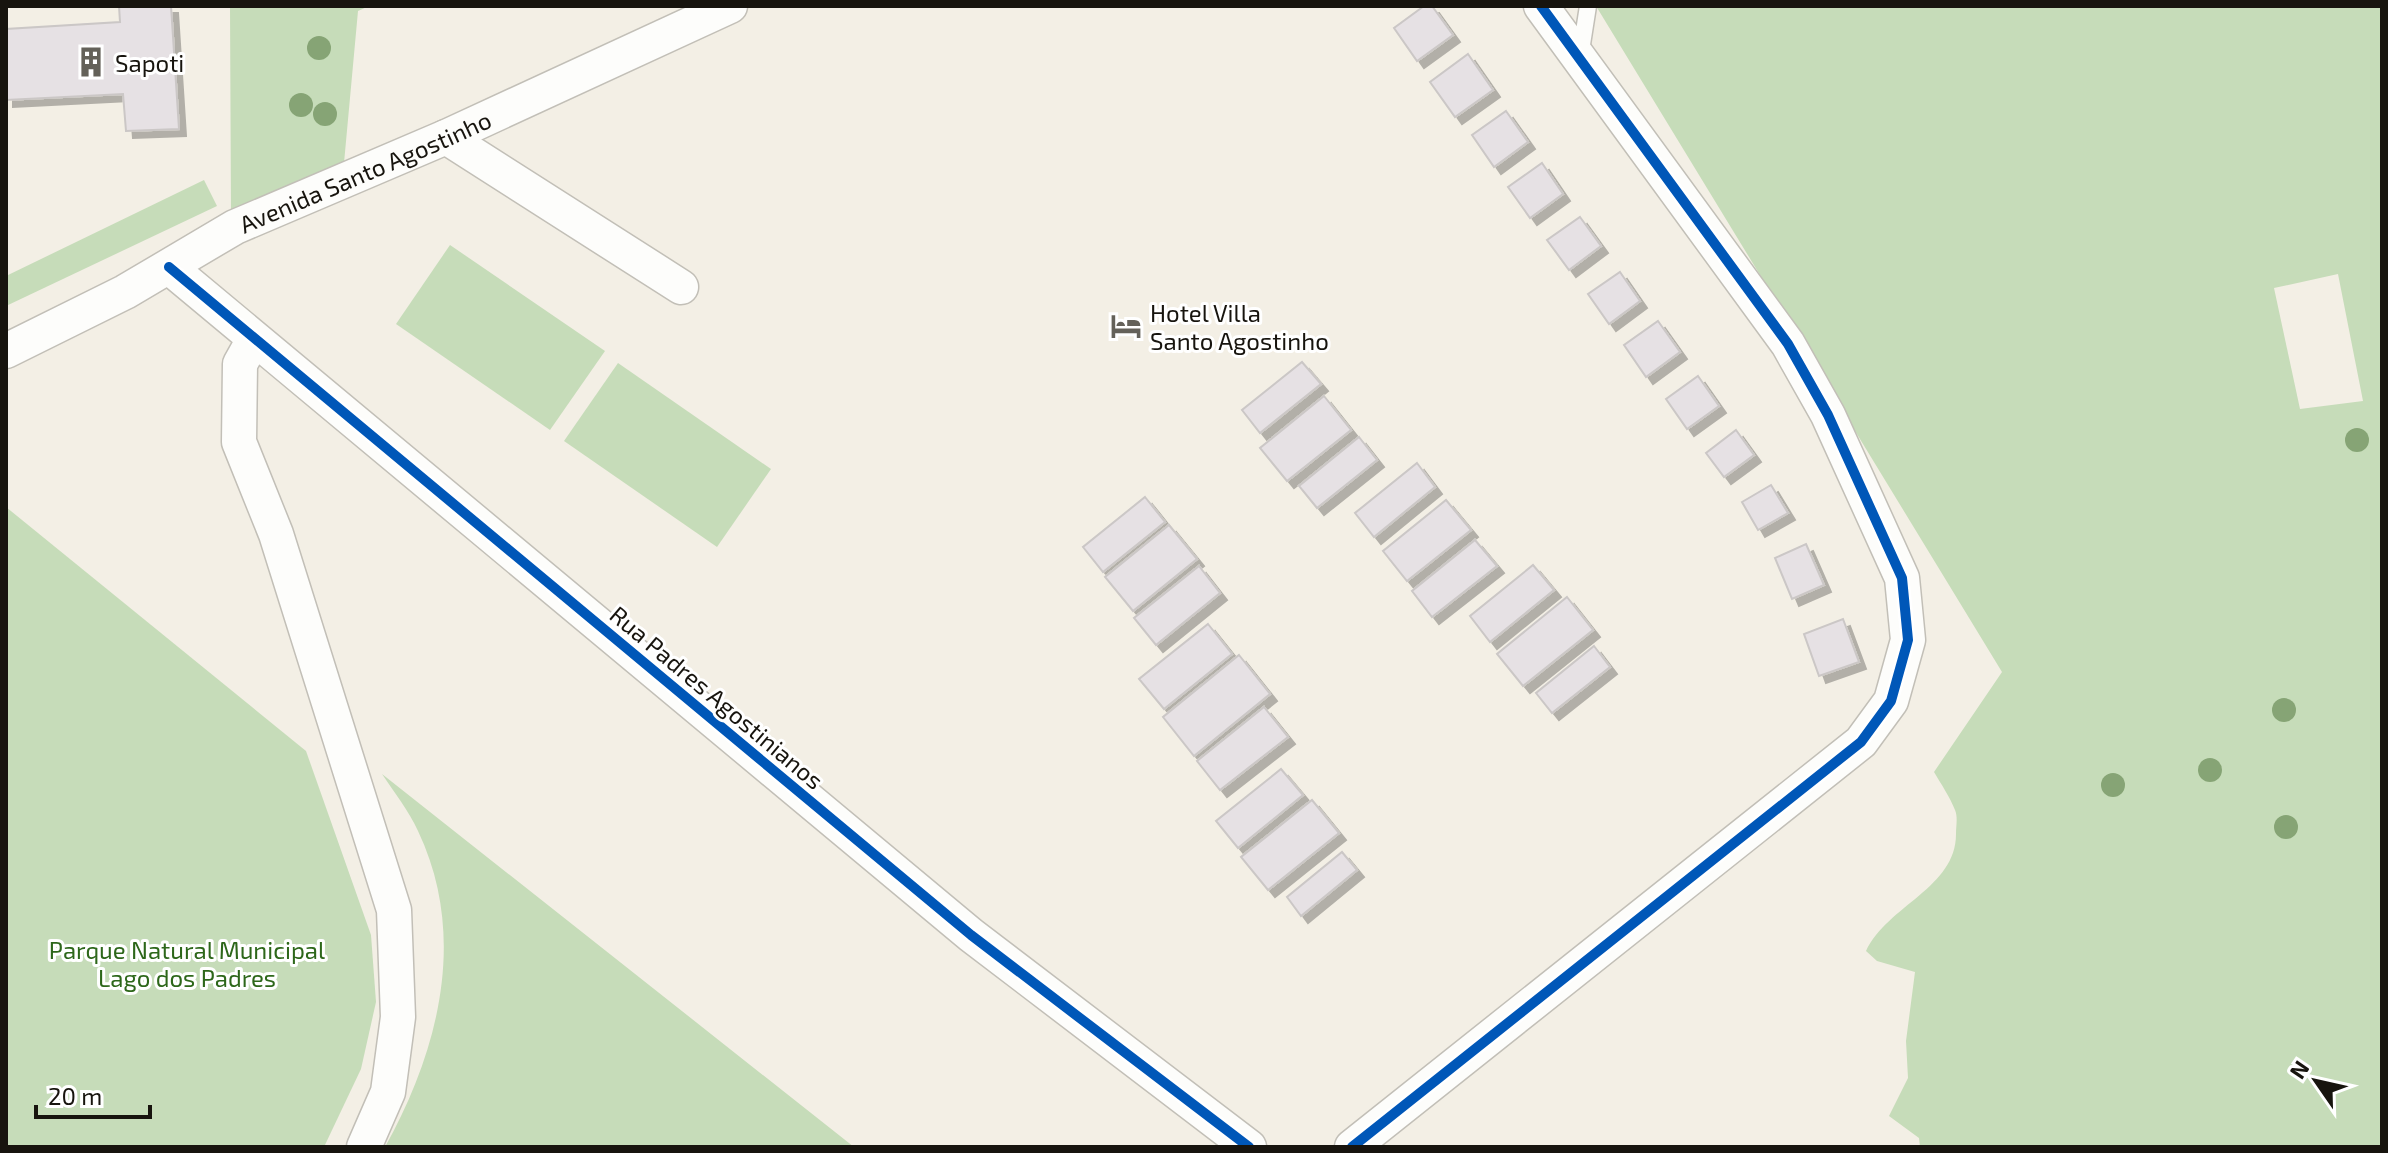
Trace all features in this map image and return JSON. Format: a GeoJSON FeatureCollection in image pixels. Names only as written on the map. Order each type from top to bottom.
{"type":"FeatureCollection","features":[{"type":"Feature","properties":{"kind":"street","name":"Avenida Santo Agostinho"},"geometry":{"type":"LineString","coordinates":[[6,351],[169,267],[235,227],[446,137],[730,6]]}},
{"type":"Feature","properties":{"kind":"street"},"geometry":{"type":"LineString","coordinates":[[1352,1147],[1861,742],[1891,701],[1908,640],[1902,578],[1828,415],[1788,344],[1541,6]]}},
{"type":"Feature","properties":{"kind":"street"},"geometry":{"type":"LineString","coordinates":[[446,137],[681,287]]}},
{"type":"Feature","properties":{"kind":"street","name":"Rua Padres Agostinianos"},"geometry":{"type":"LineString","coordinates":[[169,267],[971,935],[1249,1147]]}},
{"type":"Feature","properties":{"kind":"street"},"geometry":{"type":"LineString","coordinates":[[254,339],[240,364],[239,442],[276,534],[394,910],[398,1017],[388,1092],[364,1147]]}},
{"type":"Feature","properties":{"kind":"lane"},"geometry":{"type":"LineString","coordinates":[[1579,58],[1588,6]]}},
{"type":"Feature","properties":{"kind":"green space"},"geometry":{"type":"Polygon","coordinates":[[[230,6],[369,6],[358,11],[344,163],[231,217],[230,6]]]}},
{"type":"Feature","properties":{"kind":"green space"},"geometry":{"type":"Polygon","coordinates":[[[1596,6],[2382,6],[2382,1147],[1920,1147],[1919,1138],[1889,1116],[1908,1078],[1906,1041],[1915,972],[1877,961],[1866,951],[1889,921],[1933,883],[1953,853],[1956,813],[1934,772],[2002,672],[1596,6]],[[2338,274],[2274,288],[2300,409],[2363,401],[2338,274]]]}},
{"type":"Feature","properties":{"kind":"green space"},"geometry":{"type":"Polygon","coordinates":[[[204,180],[217,206],[6,306],[6,276],[204,180]]]}},
{"type":"Feature","properties":{"kind":"green space"},"geometry":{"type":"Polygon","coordinates":[[[450,245],[605,351],[550,430],[396,324],[450,245]]]}},
{"type":"Feature","properties":{"kind":"green space"},"geometry":{"type":"Polygon","coordinates":[[[618,363],[771,469],[717,547],[564,441],[618,363]]]}},
{"type":"Feature","properties":{"kind":"green space","name":"Parque Natural Municipal Lago dos Padres"},"geometry":{"type":"Polygon","coordinates":[[[6,507],[306,751],[371,935],[376,1002],[361,1069],[324,1147],[6,1147],[6,507]]]}},
{"type":"Feature","properties":{"kind":"green space"},"geometry":{"type":"Polygon","coordinates":[[[382,774],[854,1147],[385,1147],[420,1071],[432,1032],[444,952],[442,911],[433,871],[418,831],[382,774]]]}},
{"type":"Feature","properties":{"kind":"building","name":"Sapoti"},"geometry":{"type":"Polygon","coordinates":[[[119,6],[171,6],[179,129],[126,131],[123,94],[6,100],[6,29],[120,22],[119,6]]]}},
{"type":"Feature","properties":{"kind":"building"},"geometry":{"type":"Polygon","coordinates":[[[1424,6],[1432,6],[1453,35],[1417,61],[1394,28],[1424,6]]]}},
{"type":"Feature","properties":{"kind":"building"},"geometry":{"type":"Polygon","coordinates":[[[1468,54],[1493,90],[1455,117],[1430,82],[1468,54]]]}},
{"type":"Feature","properties":{"kind":"building"},"geometry":{"type":"Polygon","coordinates":[[[1506,111],[1528,142],[1494,167],[1472,135],[1506,111]]]}},
{"type":"Feature","properties":{"kind":"building"},"geometry":{"type":"Polygon","coordinates":[[[1542,163],[1563,194],[1530,218],[1508,187],[1542,163]]]}},
{"type":"Feature","properties":{"kind":"building"},"geometry":{"type":"Polygon","coordinates":[[[1580,217],[1601,246],[1569,270],[1547,240],[1580,217]]]}},
{"type":"Feature","properties":{"kind":"building"},"geometry":{"type":"Polygon","coordinates":[[[1620,272],[1640,301],[1609,324],[1588,294],[1620,272]]]}},
{"type":"Feature","properties":{"kind":"building"},"geometry":{"type":"Polygon","coordinates":[[[1658,321],[1680,352],[1646,377],[1624,345],[1658,321]]]}},
{"type":"Feature","properties":{"kind":"building"},"geometry":{"type":"Polygon","coordinates":[[[1302,362],[1321,384],[1260,433],[1242,410],[1302,362]]]}},
{"type":"Feature","properties":{"kind":"building"},"geometry":{"type":"Polygon","coordinates":[[[1698,376],[1719,406],[1687,429],[1666,399],[1698,376]]]}},
{"type":"Feature","properties":{"kind":"building"},"geometry":{"type":"Polygon","coordinates":[[[1324,396],[1351,430],[1287,481],[1260,448],[1324,396]]]}},
{"type":"Feature","properties":{"kind":"building"},"geometry":{"type":"Polygon","coordinates":[[[1736,430],[1754,455],[1724,477],[1706,453],[1736,430]]]}},
{"type":"Feature","properties":{"kind":"building"},"geometry":{"type":"Polygon","coordinates":[[[1359,437],[1377,460],[1317,508],[1299,486],[1359,437]]]}},
{"type":"Feature","properties":{"kind":"building"},"geometry":{"type":"Polygon","coordinates":[[[1417,463],[1435,487],[1374,537],[1355,513],[1417,463]]]}},
{"type":"Feature","properties":{"kind":"building"},"geometry":{"type":"Polygon","coordinates":[[[1771,485],[1788,513],[1758,530],[1742,502],[1771,485]]]}},
{"type":"Feature","properties":{"kind":"building"},"geometry":{"type":"Polygon","coordinates":[[[1145,497],[1165,522],[1103,572],[1083,547],[1145,497]]]}},
{"type":"Feature","properties":{"kind":"building"},"geometry":{"type":"Polygon","coordinates":[[[1446,500],[1471,530],[1407,581],[1383,551],[1446,500]]]}},
{"type":"Feature","properties":{"kind":"building"},"geometry":{"type":"Polygon","coordinates":[[[1169,525],[1197,559],[1133,611],[1105,577],[1169,525]]]}},
{"type":"Feature","properties":{"kind":"building"},"geometry":{"type":"Polygon","coordinates":[[[1475,540],[1497,566],[1432,617],[1412,591],[1475,540]]]}},
{"type":"Feature","properties":{"kind":"building"},"geometry":{"type":"Polygon","coordinates":[[[1806,544],[1824,585],[1792,599],[1775,558],[1806,544]]]}},
{"type":"Feature","properties":{"kind":"building"},"geometry":{"type":"Polygon","coordinates":[[[1533,565],[1554,590],[1490,642],[1470,616],[1533,565]]]}},
{"type":"Feature","properties":{"kind":"building"},"geometry":{"type":"Polygon","coordinates":[[[1199,566],[1220,593],[1156,645],[1134,618],[1199,566]]]}},
{"type":"Feature","properties":{"kind":"building"},"geometry":{"type":"Polygon","coordinates":[[[1567,597],[1593,630],[1523,686],[1497,654],[1567,597]]]}},
{"type":"Feature","properties":{"kind":"building"},"geometry":{"type":"Polygon","coordinates":[[[1843,619],[1859,662],[1819,676],[1804,634],[1843,619]]]}},
{"type":"Feature","properties":{"kind":"building"},"geometry":{"type":"Polygon","coordinates":[[[1208,624],[1232,654],[1164,709],[1139,679],[1208,624]]]}},
{"type":"Feature","properties":{"kind":"building"},"geometry":{"type":"Polygon","coordinates":[[[1594,646],[1610,667],[1552,713],[1536,693],[1594,646]]]}},
{"type":"Feature","properties":{"kind":"building"},"geometry":{"type":"Polygon","coordinates":[[[1239,655],[1270,694],[1194,756],[1163,717],[1239,655]]]}},
{"type":"Feature","properties":{"kind":"building"},"geometry":{"type":"Polygon","coordinates":[[[1264,707],[1288,737],[1220,790],[1197,761],[1264,707]]]}},
{"type":"Feature","properties":{"kind":"building"},"geometry":{"type":"Polygon","coordinates":[[[1281,769],[1303,795],[1238,848],[1216,821],[1281,769]]]}},
{"type":"Feature","properties":{"kind":"building"},"geometry":{"type":"Polygon","coordinates":[[[1312,800],[1339,833],[1268,890],[1241,857],[1312,800]]]}},
{"type":"Feature","properties":{"kind":"building"},"geometry":{"type":"Polygon","coordinates":[[[1342,852],[1357,870],[1301,916],[1287,897],[1342,852]]]}},
{"type":"Feature","properties":{"kind":"cycle path"},"geometry":{"type":"LineString","coordinates":[[1352,1147],[1861,742],[1891,701],[1908,640],[1902,578],[1828,415],[1788,344],[1541,6]]}},
{"type":"Feature","properties":{"kind":"cycle path"},"geometry":{"type":"LineString","coordinates":[[169,267],[971,935],[1249,1147]]}},
{"type":"Feature","properties":{"kind":"place","name":"Sapoti"},"geometry":{"type":"Point","coordinates":[91,62]}},
{"type":"Feature","properties":{"kind":"place","name":"Hotel Villa Santo Agostinho"},"geometry":{"type":"Point","coordinates":[1126,326]}}]}
